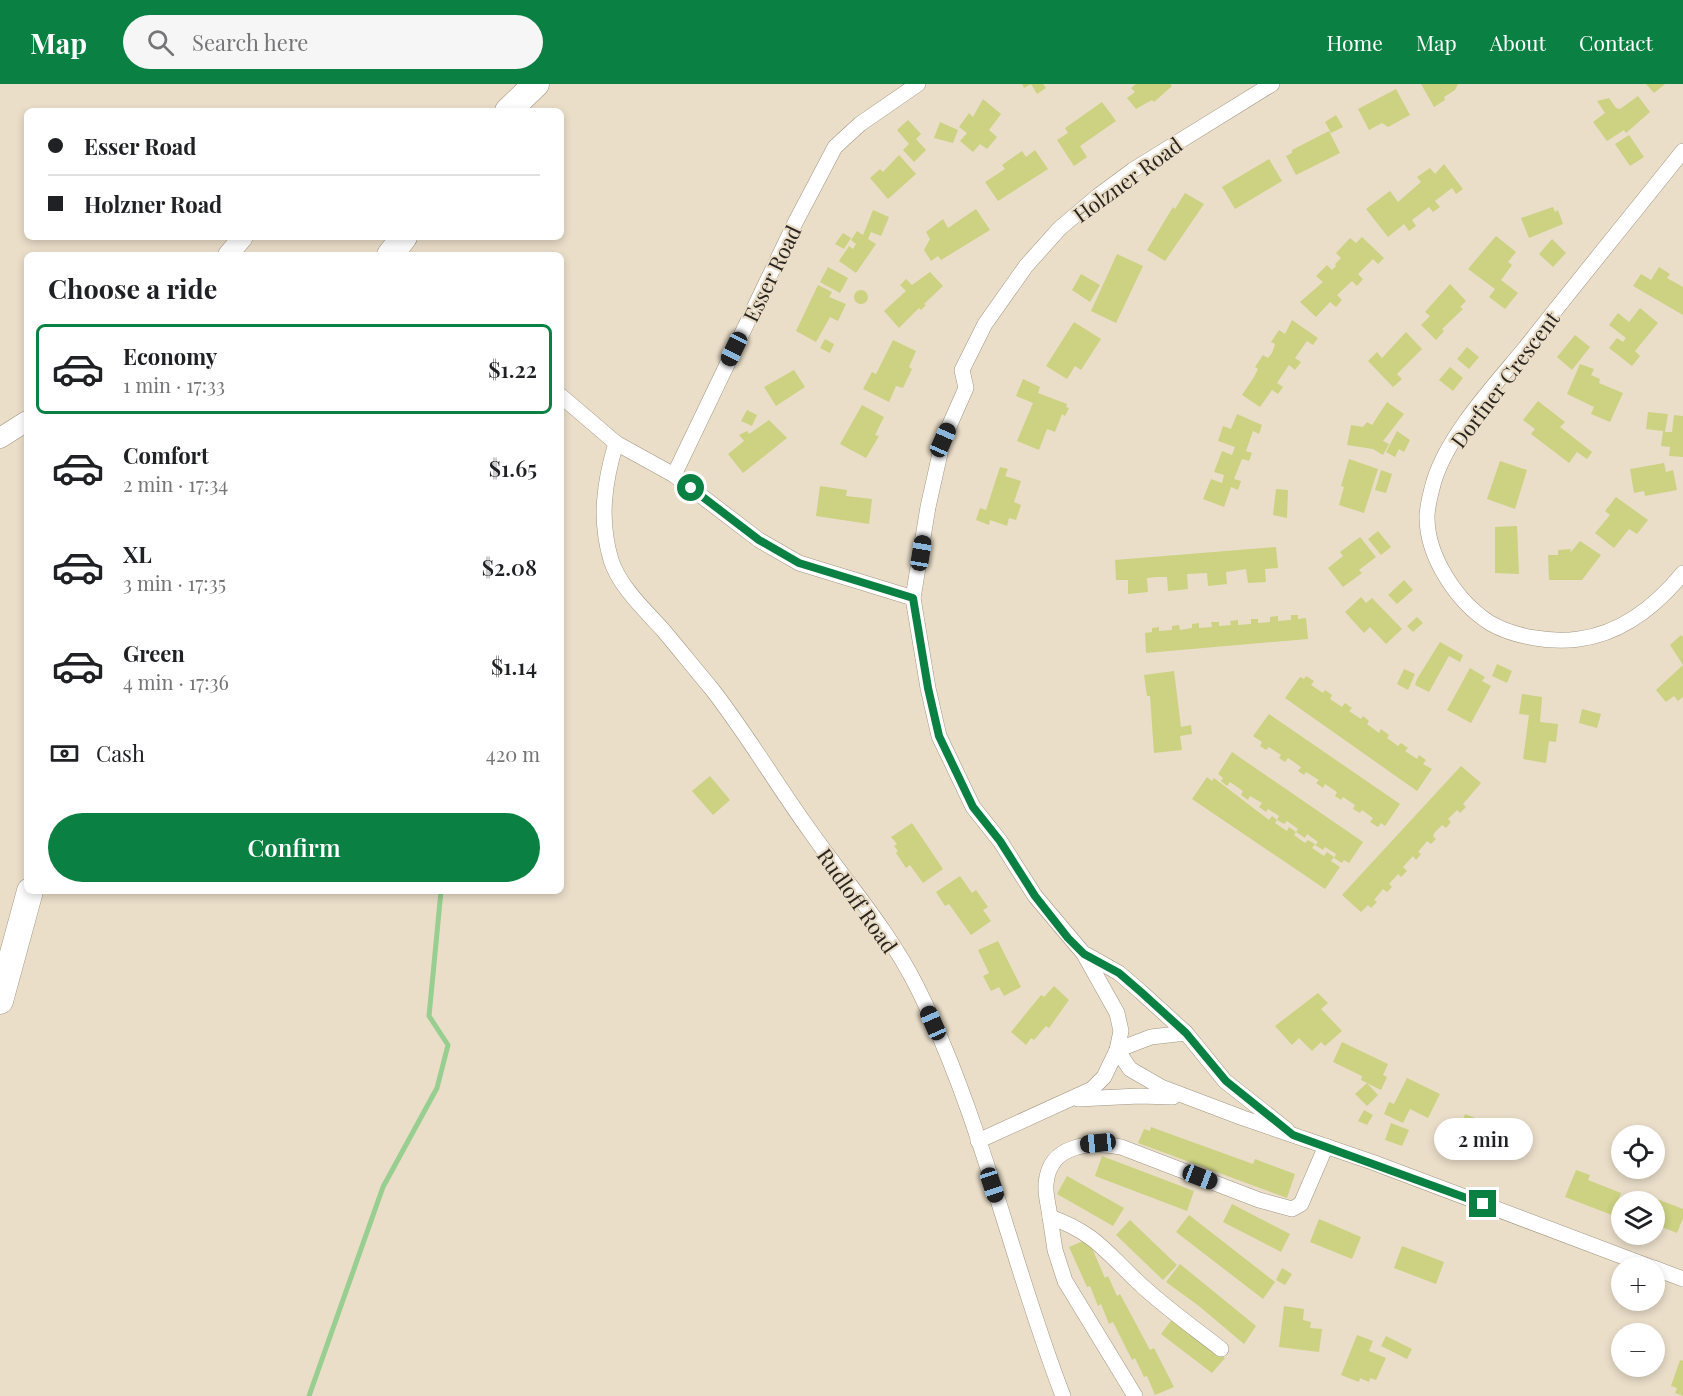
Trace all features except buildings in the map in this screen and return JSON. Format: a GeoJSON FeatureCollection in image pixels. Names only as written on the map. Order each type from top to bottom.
{"type":"FeatureCollection","features":[{"type":"Feature","properties":{"kind":"highway"},"geometry":{"type":"LineString","coordinates":[[511,108],[536,84]]}},
{"type":"Feature","properties":{"kind":"highway"},"geometry":{"type":"LineString","coordinates":[[0,1001],[29,894]]}},
{"type":"Feature","properties":{"kind":"street","name":"Esser Road"},"geometry":{"type":"LineString","coordinates":[[674,475],[795,223],[835,147],[860,124],[918,84]]}},
{"type":"Feature","properties":{"kind":"street","name":"Holzner Road"},"geometry":{"type":"LineString","coordinates":[[978,1142],[1092,1089],[1104,1077],[1117,1050],[1121,1031],[1117,1013],[1084,954],[1035,896],[1000,841],[973,807],[939,736],[928,688],[913,598],[928,507],[943,440],[966,388],[962,370],[1001,299],[1060,228],[1133,170],[1272,84]]}},
{"type":"Feature","properties":{"kind":"street","name":"Dorfner Crescent"},"geometry":{"type":"LineString","coordinates":[[1683,152],[1473,413],[1435,480],[1427,517],[1433,552],[1447,579],[1467,603],[1490,623],[1514,633],[1543,639],[1578,640],[1610,631],[1645,614],[1683,573]]}},
{"type":"Feature","properties":{"kind":"street"},"geometry":{"type":"LineString","coordinates":[[230,252],[240,240]]}},
{"type":"Feature","properties":{"kind":"street"},"geometry":{"type":"LineString","coordinates":[[564,399],[616,443],[674,475],[759,540],[799,563],[913,598]]}},
{"type":"Feature","properties":{"kind":"street"},"geometry":{"type":"LineString","coordinates":[[0,438],[24,423]]}},
{"type":"Feature","properties":{"kind":"street","name":"Rudloff Road"},"geometry":{"type":"LineString","coordinates":[[616,443],[608,471],[603,504],[605,531],[612,563],[639,602],[731,714],[810,831],[882,931],[917,986],[941,1042],[978,1142],[1063,1396]]}},
{"type":"Feature","properties":{"kind":"street"},"geometry":{"type":"LineString","coordinates":[[1084,954],[1119,973],[1186,1033],[1226,1081],[1293,1135]]}},
{"type":"Feature","properties":{"kind":"street"},"geometry":{"type":"LineString","coordinates":[[1186,1033],[1151,1036],[1117,1050],[1122,1060],[1142,1077],[1197,1101],[1326,1146],[1624,1257]]}},
{"type":"Feature","properties":{"kind":"street"},"geometry":{"type":"LineString","coordinates":[[1072,1100],[1160,1095],[1197,1101]]}},
{"type":"Feature","properties":{"kind":"street"},"geometry":{"type":"LineString","coordinates":[[1136,1396],[1065,1281],[1055,1250],[1046,1183],[1052,1167],[1062,1153],[1077,1146],[1098,1143],[1121,1147],[1259,1200],[1292,1209],[1301,1204],[1326,1146]]}},
{"type":"Feature","properties":{"kind":"street"},"geometry":{"type":"LineString","coordinates":[[1050,1217],[1077,1227],[1096,1240],[1138,1283],[1221,1349]]}},
{"type":"Feature","properties":{"kind":"street"},"geometry":{"type":"LineString","coordinates":[[1665,1272],[1683,1279]]}},
{"type":"Feature","properties":{"kind":"waterway"},"geometry":{"type":"LineString","coordinates":[[309,1396],[383,1187],[437,1088],[448,1045],[429,1016],[441,894]]}},
{"type":"Feature","properties":{"kind":"route"},"geometry":{"type":"LineString","coordinates":[[691,488],[759,540],[799,563],[856,583],[913,598],[920,629],[928,688],[939,736],[964,790],[973,807],[1000,841],[1035,896],[1068,938],[1084,954],[1119,973],[1141,992],[1186,1033],[1226,1081],[1293,1135],[1483,1204]]}}]}
